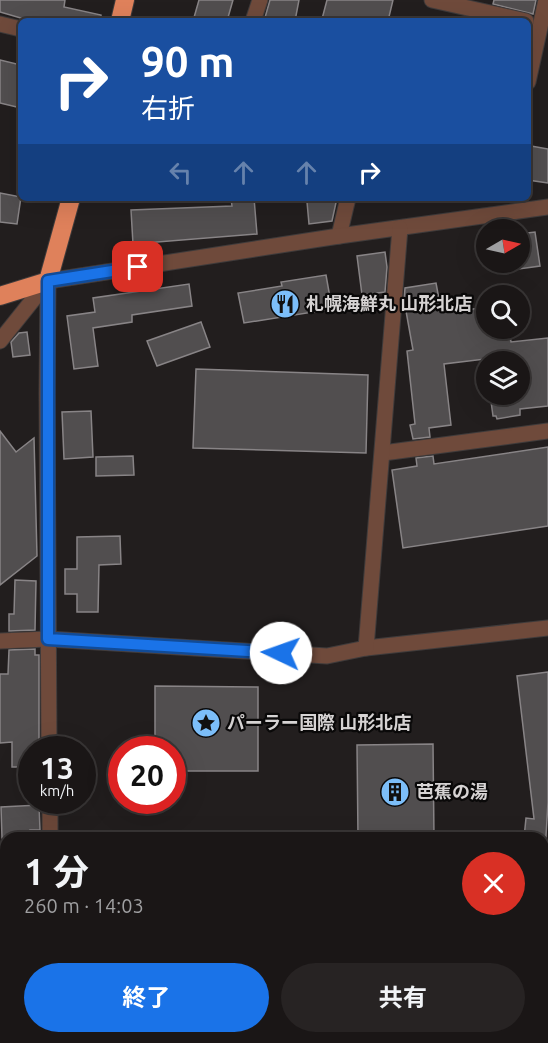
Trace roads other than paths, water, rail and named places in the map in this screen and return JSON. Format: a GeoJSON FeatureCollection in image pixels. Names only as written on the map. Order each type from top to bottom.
{"type":"FeatureCollection","features":[{"type":"Feature","properties":{"kind":"highway"},"geometry":{"type":"LineString","coordinates":[[121,18],[125,0]]}},
{"type":"Feature","properties":{"kind":"highway"},"geometry":{"type":"LineString","coordinates":[[0,296],[48,281],[70,201]]}},
{"type":"Feature","properties":{"kind":"street"},"geometry":{"type":"LineString","coordinates":[[254,18],[260,0]]}},
{"type":"Feature","properties":{"kind":"street"},"geometry":{"type":"LineString","coordinates":[[432,0],[513,18]]}},
{"type":"Feature","properties":{"kind":"street"},"geometry":{"type":"LineString","coordinates":[[531,60],[536,23],[546,0]]}},
{"type":"Feature","properties":{"kind":"street"},"geometry":{"type":"LineString","coordinates":[[0,24],[18,28]]}},
{"type":"Feature","properties":{"kind":"street"},"geometry":{"type":"LineString","coordinates":[[339,236],[347,201]]}},
{"type":"Feature","properties":{"kind":"street"},"geometry":{"type":"LineString","coordinates":[[0,341],[48,281],[400,228],[500,206],[548,207]]}},
{"type":"Feature","properties":{"kind":"street"},"geometry":{"type":"LineString","coordinates":[[366,648],[400,228]]}},
{"type":"Feature","properties":{"kind":"street"},"geometry":{"type":"LineString","coordinates":[[48,281],[49,736]]}},
{"type":"Feature","properties":{"kind":"street"},"geometry":{"type":"LineString","coordinates":[[383,453],[548,432]]}},
{"type":"Feature","properties":{"kind":"street"},"geometry":{"type":"LineString","coordinates":[[0,641],[48,639],[327,656],[366,648],[548,628]]}},
{"type":"Feature","properties":{"kind":"street"},"geometry":{"type":"LineString","coordinates":[[50,814],[50,832]]}},
{"type":"Feature","properties":{"kind":"place","name":"札幌海鮮丸 山形北店"},"geometry":{"type":"Point","coordinates":[285,304]}},
{"type":"Feature","properties":{"kind":"place","name":"パーラー国際 山形北店"},"geometry":{"type":"Point","coordinates":[206,723]}},
{"type":"Feature","properties":{"kind":"place","name":"芭蕉の湯"},"geometry":{"type":"Point","coordinates":[395,792]}}]}
